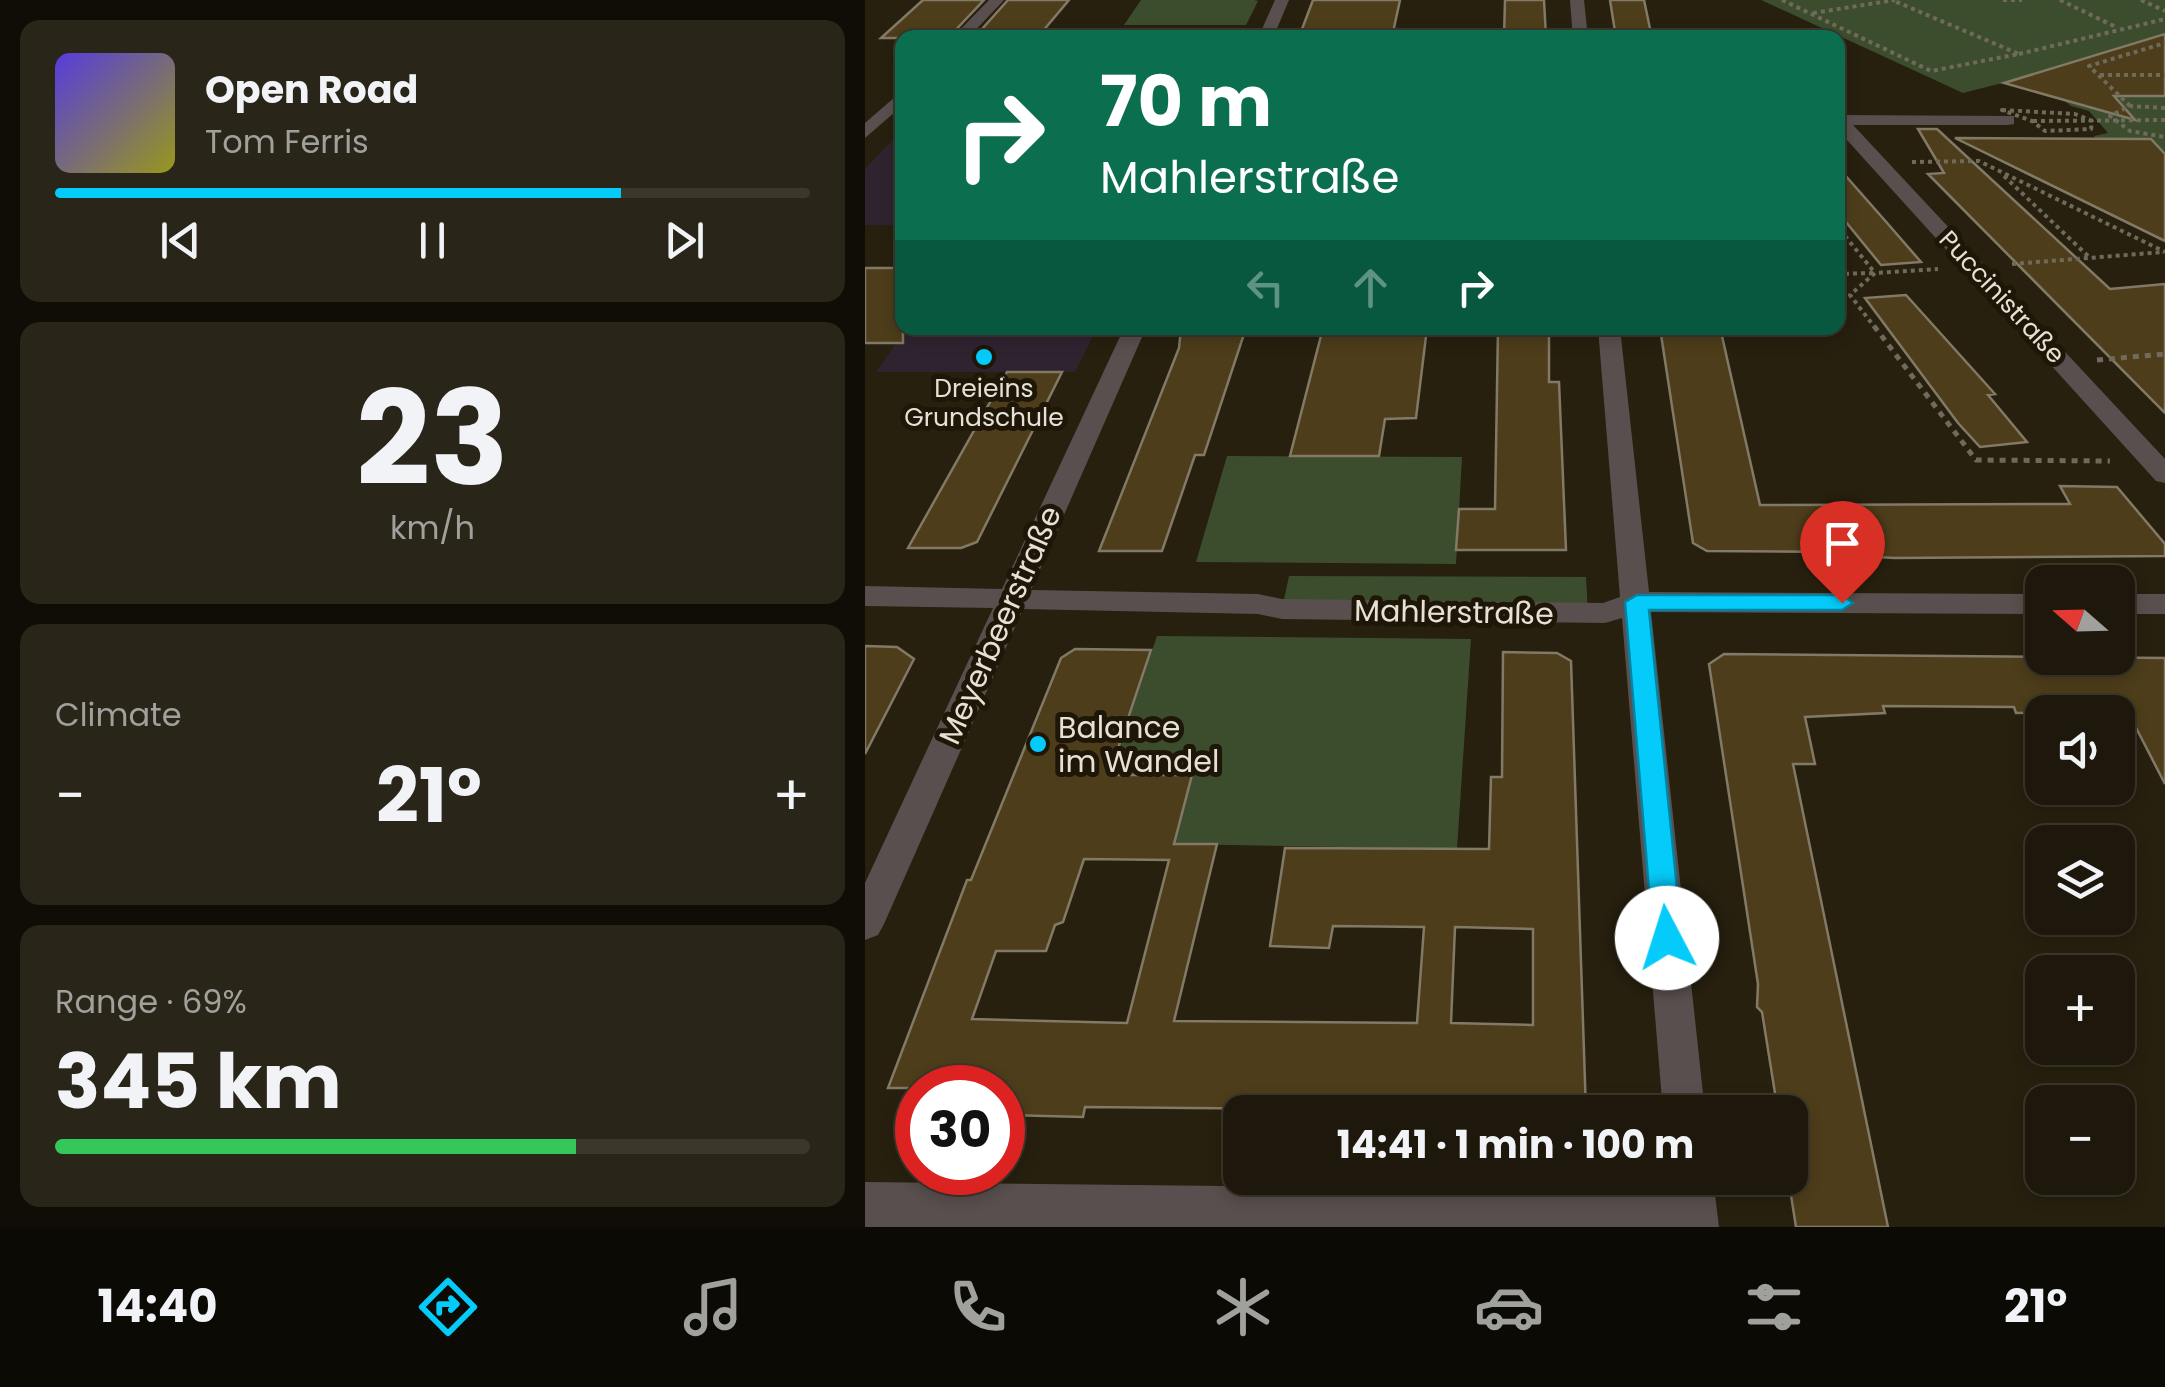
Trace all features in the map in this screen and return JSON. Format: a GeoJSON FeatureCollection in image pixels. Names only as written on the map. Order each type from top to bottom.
{"type":"FeatureCollection","features":[{"type":"Feature","properties":{"kind":"street"},"geometry":{"type":"LineString","coordinates":[[967,30],[997,0]]}},
{"type":"Feature","properties":{"kind":"street"},"geometry":{"type":"LineString","coordinates":[[1269,30],[1282,0]]}},
{"type":"Feature","properties":{"kind":"street"},"geometry":{"type":"LineString","coordinates":[[1577,0],[1580,30]]}},
{"type":"Feature","properties":{"kind":"street"},"geometry":{"type":"LineString","coordinates":[[865,133],[873,117],[895,101]]}},
{"type":"Feature","properties":{"kind":"street"},"geometry":{"type":"LineString","coordinates":[[1845,120],[2005,115]]}},
{"type":"Feature","properties":{"kind":"street","name":"Puccinistraße"},"geometry":{"type":"LineString","coordinates":[[1845,126],[2165,475]]}},
{"type":"Feature","properties":{"kind":"street","name":"Meyerbeerstraße"},"geometry":{"type":"LineString","coordinates":[[865,924],[1132,335]]}},
{"type":"Feature","properties":{"kind":"street"},"geometry":{"type":"LineString","coordinates":[[1610,335],[1682,1095]]}},
{"type":"Feature","properties":{"kind":"street","name":"Mahlerstraße"},"geometry":{"type":"LineString","coordinates":[[865,596],[1232,604],[1282,610],[1597,613],[1637,602],[2025,604]]}},
{"type":"Feature","properties":{"kind":"street"},"geometry":{"type":"LineString","coordinates":[[2135,604],[2165,604]]}},
{"type":"Feature","properties":{"kind":"street"},"geometry":{"type":"LineString","coordinates":[[865,1205],[1694,1206]]}},
{"type":"Feature","properties":{"kind":"path"},"geometry":{"type":"LineString","coordinates":[[1782,0],[1931,71],[2165,18]]}},
{"type":"Feature","properties":{"kind":"path"},"geometry":{"type":"LineString","coordinates":[[1811,13],[1894,0],[2019,54]]}},
{"type":"Feature","properties":{"kind":"path"},"geometry":{"type":"LineString","coordinates":[[2003,0],[2022,0]]}},
{"type":"Feature","properties":{"kind":"path"},"geometry":{"type":"LineString","coordinates":[[2060,0],[2117,28]]}},
{"type":"Feature","properties":{"kind":"path"},"geometry":{"type":"LineString","coordinates":[[2141,0],[2165,11]]}},
{"type":"Feature","properties":{"kind":"path"},"geometry":{"type":"LineString","coordinates":[[2130,106],[2089,66],[2165,43]]}},
{"type":"Feature","properties":{"kind":"path"},"geometry":{"type":"LineString","coordinates":[[2098,75],[2165,75]]}},
{"type":"Feature","properties":{"kind":"path"},"geometry":{"type":"LineString","coordinates":[[2100,87],[2110,87]]}},
{"type":"Feature","properties":{"kind":"path"},"geometry":{"type":"LineString","coordinates":[[2165,108],[2130,106],[2110,116],[2130,131],[2165,140]]}},
{"type":"Feature","properties":{"kind":"path"},"geometry":{"type":"LineString","coordinates":[[2005,115],[2075,114],[2092,121]]}},
{"type":"Feature","properties":{"kind":"path"},"geometry":{"type":"LineString","coordinates":[[2031,120],[2165,122]]}},
{"type":"Feature","properties":{"kind":"path"},"geometry":{"type":"LineString","coordinates":[[2045,131],[2091,129],[2092,121]]}},
{"type":"Feature","properties":{"kind":"path"},"geometry":{"type":"LineString","coordinates":[[1903,163],[1979,161],[2165,252]]}},
{"type":"Feature","properties":{"kind":"path"},"geometry":{"type":"LineString","coordinates":[[1997,170],[2090,258]]}},
{"type":"Feature","properties":{"kind":"path"},"geometry":{"type":"LineString","coordinates":[[1845,236],[1875,273]]}},
{"type":"Feature","properties":{"kind":"path"},"geometry":{"type":"LineString","coordinates":[[2003,265],[2165,252]]}},
{"type":"Feature","properties":{"kind":"path"},"geometry":{"type":"LineString","coordinates":[[1845,274],[1975,267]]}},
{"type":"Feature","properties":{"kind":"path"},"geometry":{"type":"LineString","coordinates":[[1875,273],[1850,295],[1976,460],[2103,461],[2149,457]]}},
{"type":"Feature","properties":{"kind":"path"},"geometry":{"type":"LineString","coordinates":[[2096,360],[2165,354]]}},
{"type":"Feature","properties":{"kind":"shaded area"},"geometry":{"type":"Polygon","coordinates":[[[895,137],[895,225],[865,225],[865,169],[895,137]]]}},
{"type":"Feature","properties":{"kind":"shaded area","name":"Dreieins Grundschule"},"geometry":{"type":"Polygon","coordinates":[[[902,335],[1094,335],[1075,372],[876,372],[902,335]]]}},
{"type":"Feature","properties":{"kind":"green space"},"geometry":{"type":"Polygon","coordinates":[[[1141,0],[1258,1],[1246,25],[1124,25],[1141,0]]]}},
{"type":"Feature","properties":{"kind":"green space"},"geometry":{"type":"Polygon","coordinates":[[[1761,0],[2165,0],[2165,188],[2099,143],[2094,136],[2108,133],[2089,111],[2002,83],[1963,93],[1845,39],[1845,30],[1826,30],[1761,0]]]}},
{"type":"Feature","properties":{"kind":"green space"},"geometry":{"type":"Polygon","coordinates":[[[1227,456],[1462,457],[1456,564],[1196,562],[1227,456]]]}},
{"type":"Feature","properties":{"kind":"green space"},"geometry":{"type":"Polygon","coordinates":[[[1289,576],[1586,577],[1588,615],[1281,614],[1289,576]]]}},
{"type":"Feature","properties":{"kind":"green space"},"geometry":{"type":"Polygon","coordinates":[[[1157,636],[1471,639],[1457,849],[1174,844],[1192,775],[1110,775],[1157,636]]]}},
{"type":"Feature","properties":{"kind":"building"},"geometry":{"type":"Polygon","coordinates":[[[923,0],[984,0],[956,30],[895,30],[895,38],[881,38],[923,0]]]}},
{"type":"Feature","properties":{"kind":"building"},"geometry":{"type":"Polygon","coordinates":[[[1008,0],[1069,0],[1044,30],[981,30],[1008,0]]]}},
{"type":"Feature","properties":{"kind":"building"},"geometry":{"type":"Polygon","coordinates":[[[1313,0],[1400,0],[1394,30],[1302,30],[1313,0]]]}},
{"type":"Feature","properties":{"kind":"building"},"geometry":{"type":"Polygon","coordinates":[[[1505,0],[1544,0],[1546,30],[1504,30],[1505,0]]]}},
{"type":"Feature","properties":{"kind":"building"},"geometry":{"type":"Polygon","coordinates":[[[1610,0],[1644,0],[1650,30],[1615,30],[1610,0]]]}},
{"type":"Feature","properties":{"kind":"building"},"geometry":{"type":"Polygon","coordinates":[[[2165,34],[2165,96],[2114,96],[2135,120],[2004,83],[2165,34]]]}},
{"type":"Feature","properties":{"kind":"building"},"geometry":{"type":"Polygon","coordinates":[[[1918,129],[1937,129],[2110,289],[2165,284],[2165,413],[1928,174],[1944,173],[1918,129]]]}},
{"type":"Feature","properties":{"kind":"building"},"geometry":{"type":"Polygon","coordinates":[[[1955,138],[2151,139],[2165,154],[2165,241],[1955,138]]]}},
{"type":"Feature","properties":{"kind":"building"},"geometry":{"type":"Polygon","coordinates":[[[1845,175],[1921,262],[1881,265],[1845,221],[1845,175]]]}},
{"type":"Feature","properties":{"kind":"building"},"geometry":{"type":"Polygon","coordinates":[[[865,268],[895,268],[895,335],[903,335],[903,343],[865,343],[865,268]]]}},
{"type":"Feature","properties":{"kind":"building"},"geometry":{"type":"Polygon","coordinates":[[[1906,295],[1995,394],[1988,395],[2027,442],[1980,447],[1958,423],[1865,298],[1906,295]]]}},
{"type":"Feature","properties":{"kind":"building"},"geometry":{"type":"Polygon","coordinates":[[[1180,335],[1244,335],[1204,455],[1195,455],[1162,551],[1099,551],[1179,348],[1180,335]]]}},
{"type":"Feature","properties":{"kind":"building"},"geometry":{"type":"Polygon","coordinates":[[[1321,335],[1426,335],[1416,418],[1385,419],[1379,456],[1290,456],[1321,335]]]}},
{"type":"Feature","properties":{"kind":"building"},"geometry":{"type":"Polygon","coordinates":[[[1498,335],[1549,335],[1549,382],[1559,382],[1566,550],[1456,550],[1459,509],[1495,509],[1498,335]]]}},
{"type":"Feature","properties":{"kind":"building"},"geometry":{"type":"Polygon","coordinates":[[[1661,335],[1722,336],[1760,505],[2070,504],[2060,486],[2117,487],[2165,544],[2165,556],[1895,558],[1837,552],[1707,551],[1693,543],[1661,335]]]}},
{"type":"Feature","properties":{"kind":"building"},"geometry":{"type":"Polygon","coordinates":[[[1007,372],[1062,372],[977,542],[961,548],[908,548],[1007,372]]]}},
{"type":"Feature","properties":{"kind":"building"},"geometry":{"type":"Polygon","coordinates":[[[865,646],[897,647],[914,659],[865,754],[865,646]]]}},
{"type":"Feature","properties":{"kind":"building"},"geometry":{"type":"Polygon","coordinates":[[[1075,649],[1151,650],[1109,775],[1192,775],[1174,844],[1217,844],[1174,1021],[1417,1023],[1424,927],[1333,926],[1329,948],[1270,946],[1285,848],[1489,849],[1491,777],[1502,777],[1503,652],[1557,653],[1571,661],[1585,1095],[1223,1095],[1223,1108],[1085,1107],[1083,1117],[1025,1116],[1025,1065],[897,1065],[967,880],[971,880],[1061,658],[1075,649]],[[1084,859],[1063,922],[1055,925],[1046,951],[996,951],[972,1019],[1127,1023],[1169,860],[1084,859]],[[1455,927],[1451,1023],[1533,1025],[1533,929],[1455,927]]]}},
{"type":"Feature","properties":{"kind":"building"},"geometry":{"type":"Polygon","coordinates":[[[1724,654],[2025,657],[2025,675],[2135,675],[2135,658],[2165,658],[2165,784],[2135,726],[2135,695],[2025,695],[2025,713],[2016,713],[2014,707],[1883,706],[1885,713],[1805,717],[1815,764],[1793,764],[1888,1227],[1796,1227],[1791,1195],[1808,1195],[1808,1095],[1775,1095],[1762,1012],[1757,1007],[1758,984],[1709,664],[1724,654]]]}},
{"type":"Feature","properties":{"kind":"building"},"geometry":{"type":"Polygon","coordinates":[[[895,1070],[895,1088],[888,1088],[895,1070]]]}},
{"type":"Feature","properties":{"kind":"place","name":"Dreieins Grundschule"},"geometry":{"type":"Point","coordinates":[984,357]}},
{"type":"Feature","properties":{"kind":"place","name":"Balance im Wandel"},"geometry":{"type":"Point","coordinates":[1038,744]}},
{"type":"Feature","properties":{"kind":"route"},"geometry":{"type":"LineString","coordinates":[[1667,938],[1637,602],[1842,603]]}}]}
